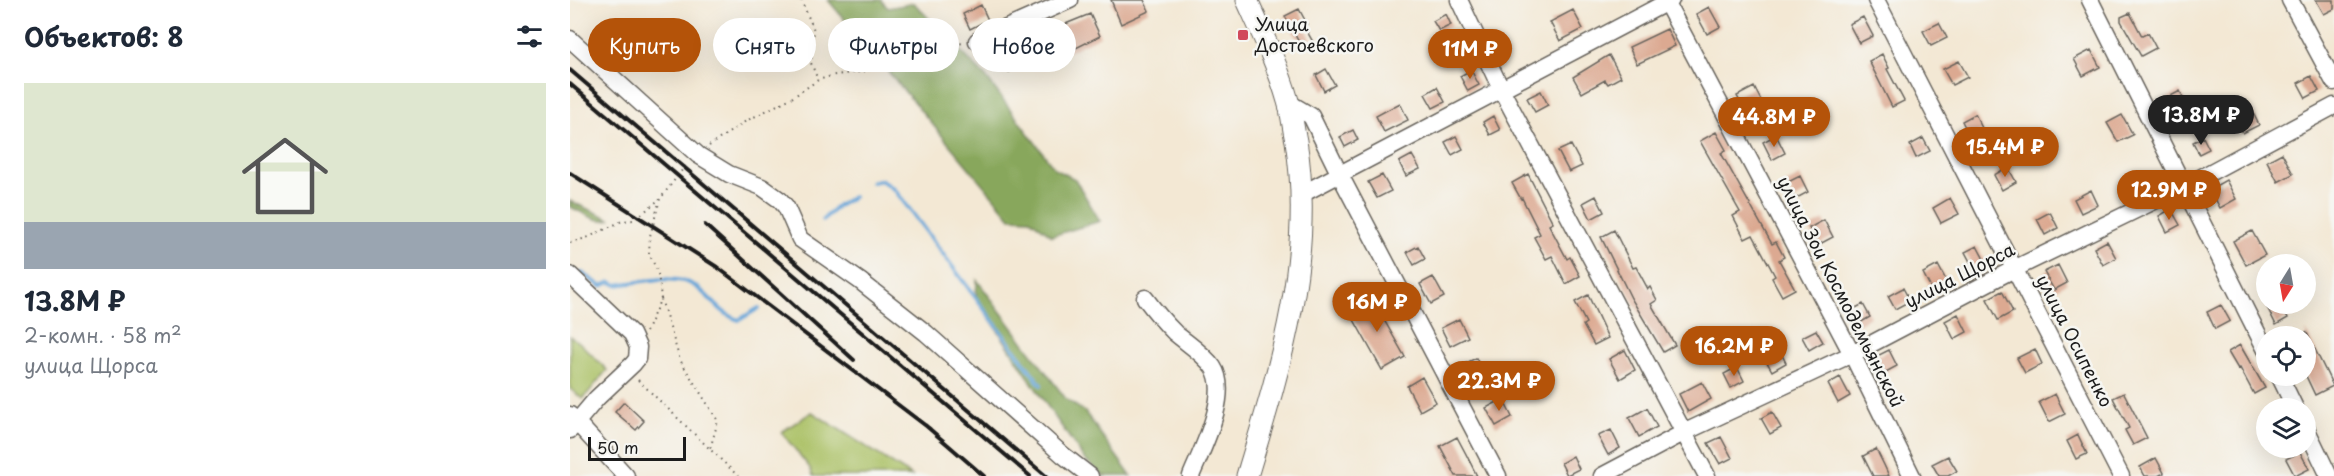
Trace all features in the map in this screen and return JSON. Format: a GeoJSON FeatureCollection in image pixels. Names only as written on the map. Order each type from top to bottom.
{"type":"FeatureCollection","features":[{"type":"Feature","properties":{"kind":"main road"},"geometry":{"type":"LineString","coordinates":[[1246,0],[1276,65],[1289,103],[1302,194],[1301,238],[1294,299],[1281,364],[1247,476]]}},
{"type":"Feature","properties":{"kind":"street"},"geometry":{"type":"LineString","coordinates":[[1029,18],[1070,0]]}},
{"type":"Feature","properties":{"kind":"street"},"geometry":{"type":"LineString","coordinates":[[1459,0],[1501,89],[1707,476]]}},
{"type":"Feature","properties":{"kind":"street","name":"улица Осипенко"},"geometry":{"type":"LineString","coordinates":[[1876,0],[2016,268],[2121,476]]}},
{"type":"Feature","properties":{"kind":"street"},"geometry":{"type":"LineString","coordinates":[[2090,0],[2256,330]]}},
{"type":"Feature","properties":{"kind":"street"},"geometry":{"type":"LineString","coordinates":[[2290,0],[2334,82]]}},
{"type":"Feature","properties":{"kind":"street"},"geometry":{"type":"LineString","coordinates":[[1302,194],[1668,1]]}},
{"type":"Feature","properties":{"kind":"street","name":"улица Зои Космодемьянской"},"geometry":{"type":"LineString","coordinates":[[1668,1],[1852,354],[1912,476]]}},
{"type":"Feature","properties":{"kind":"street"},"geometry":{"type":"LineString","coordinates":[[570,39],[698,155],[729,174],[762,188],[780,200],[786,207],[800,239],[860,281],[926,333],[1062,455],[1090,476]]}},
{"type":"Feature","properties":{"kind":"street"},"geometry":{"type":"LineString","coordinates":[[1289,103],[1311,116],[1498,476]]}},
{"type":"Feature","properties":{"kind":"street","name":"улица Щорса"},"geometry":{"type":"LineString","coordinates":[[1602,476],[1685,432],[1852,354],[2016,268],[2185,186],[2334,105]]}},
{"type":"Feature","properties":{"kind":"street"},"geometry":{"type":"LineString","coordinates":[[570,275],[627,328],[638,347],[637,359],[628,370],[573,423],[626,476]]}},
{"type":"Feature","properties":{"kind":"street"},"geometry":{"type":"LineString","coordinates":[[1144,298],[1176,333],[1213,367],[1218,379],[1219,388],[1214,412],[1191,476]]}},
{"type":"Feature","properties":{"kind":"street"},"geometry":{"type":"LineString","coordinates":[[2316,449],[2329,476]]}},
{"type":"Feature","properties":{"kind":"path"},"geometry":{"type":"LineString","coordinates":[[801,0],[814,30],[811,63],[818,80]]}},
{"type":"Feature","properties":{"kind":"path"},"geometry":{"type":"LineString","coordinates":[[570,243],[590,237],[622,221],[634,220],[660,199],[684,168],[698,155],[746,121],[793,97],[818,80],[835,75],[868,71],[921,48],[971,42]]}},
{"type":"Feature","properties":{"kind":"path"},"geometry":{"type":"LineString","coordinates":[[660,199],[648,248],[658,276],[661,298],[680,360],[718,421],[710,449]]}},
{"type":"Feature","properties":{"kind":"path"},"geometry":{"type":"LineString","coordinates":[[638,347],[661,298]]}},
{"type":"Feature","properties":{"kind":"path"},"geometry":{"type":"LineString","coordinates":[[628,370],[738,476]]}},
{"type":"Feature","properties":{"kind":"green space"},"geometry":{"type":"Polygon","coordinates":[[[828,0],[881,0],[888,8],[914,3],[929,18],[843,18],[828,0]]]}},
{"type":"Feature","properties":{"kind":"green space"},"geometry":{"type":"Polygon","coordinates":[[[959,49],[971,62],[971,72],[981,72],[986,77],[1055,169],[1075,179],[1100,221],[1052,236],[1030,219],[1011,218],[888,72],[959,72],[959,49]]]}},
{"type":"Feature","properties":{"kind":"green space"},"geometry":{"type":"Polygon","coordinates":[[[570,201],[610,219],[599,220],[590,217],[570,207],[570,201]]]}},
{"type":"Feature","properties":{"kind":"green space"},"geometry":{"type":"Polygon","coordinates":[[[977,280],[1066,399],[1085,412],[1131,476],[1104,476],[1085,460],[976,297],[977,280]]]}},
{"type":"Feature","properties":{"kind":"green space"},"geometry":{"type":"Polygon","coordinates":[[[570,336],[607,370],[583,399],[570,389],[570,336]]]}},
{"type":"Feature","properties":{"kind":"green space"},"geometry":{"type":"Polygon","coordinates":[[[812,412],[912,476],[813,476],[810,468],[781,432],[812,412]]]}},
{"type":"Feature","properties":{"kind":"building"},"geometry":{"type":"Polygon","coordinates":[[[1111,0],[1144,0],[1149,11],[1121,24],[1111,0]]]}},
{"type":"Feature","properties":{"kind":"building"},"geometry":{"type":"Polygon","coordinates":[[[2316,0],[2334,0],[2334,9],[2324,14],[2316,0]]]}},
{"type":"Feature","properties":{"kind":"building"},"geometry":{"type":"Polygon","coordinates":[[[981,5],[987,18],[971,18],[970,29],[963,14],[981,5]]]}},
{"type":"Feature","properties":{"kind":"building"},"geometry":{"type":"Polygon","coordinates":[[[1709,7],[1720,27],[1707,34],[1696,14],[1709,7]]]}},
{"type":"Feature","properties":{"kind":"building"},"geometry":{"type":"Polygon","coordinates":[[[1299,9],[1307,24],[1304,26],[1313,42],[1302,48],[1285,16],[1299,9]]]}},
{"type":"Feature","properties":{"kind":"building"},"geometry":{"type":"Polygon","coordinates":[[[1573,10],[1583,29],[1560,41],[1550,22],[1573,10]]]}},
{"type":"Feature","properties":{"kind":"building"},"geometry":{"type":"Polygon","coordinates":[[[2130,13],[2142,36],[2148,33],[2156,48],[2141,56],[2121,21],[2121,17],[2130,13]]]}},
{"type":"Feature","properties":{"kind":"building"},"geometry":{"type":"Polygon","coordinates":[[[1090,14],[1100,36],[1076,48],[1076,20],[1090,14]]]}},
{"type":"Feature","properties":{"kind":"building"},"geometry":{"type":"Polygon","coordinates":[[[1446,14],[1451,25],[1439,31],[1433,21],[1446,14]]]}},
{"type":"Feature","properties":{"kind":"building"},"geometry":{"type":"Polygon","coordinates":[[[1863,17],[1873,36],[1859,43],[1849,24],[1863,17]]]}},
{"type":"Feature","properties":{"kind":"building"},"geometry":{"type":"Polygon","coordinates":[[[1939,23],[1947,38],[1931,46],[1923,31],[1939,23]]]}},
{"type":"Feature","properties":{"kind":"building"},"geometry":{"type":"Polygon","coordinates":[[[1667,29],[1675,46],[1637,64],[1629,47],[1667,29]]]}},
{"type":"Feature","properties":{"kind":"building"},"geometry":{"type":"Polygon","coordinates":[[[2091,50],[2100,67],[2083,76],[2074,59],[2091,50]]]}},
{"type":"Feature","properties":{"kind":"building"},"geometry":{"type":"Polygon","coordinates":[[[1882,54],[1889,68],[1887,69],[1904,101],[1892,107],[1869,61],[1882,54]]]}},
{"type":"Feature","properties":{"kind":"building"},"geometry":{"type":"Polygon","coordinates":[[[1609,55],[1621,77],[1608,84],[1605,80],[1582,93],[1573,77],[1609,55]]]}},
{"type":"Feature","properties":{"kind":"building"},"geometry":{"type":"Polygon","coordinates":[[[1959,61],[1968,77],[1952,85],[1943,69],[1959,61]]]}},
{"type":"Feature","properties":{"kind":"building"},"geometry":{"type":"Polygon","coordinates":[[[1326,69],[1335,85],[1324,91],[1316,75],[1326,69]]]}},
{"type":"Feature","properties":{"kind":"building"},"geometry":{"type":"Polygon","coordinates":[[[1471,70],[1479,85],[1468,91],[1460,76],[1471,70]]]}},
{"type":"Feature","properties":{"kind":"building"},"geometry":{"type":"Polygon","coordinates":[[[2311,76],[2319,91],[2306,98],[2298,83],[2311,76]]]}},
{"type":"Feature","properties":{"kind":"building"},"geometry":{"type":"Polygon","coordinates":[[[1437,87],[1445,102],[1433,108],[1425,94],[1437,87]]]}},
{"type":"Feature","properties":{"kind":"building"},"geometry":{"type":"Polygon","coordinates":[[[1754,87],[1767,112],[1750,120],[1737,96],[1754,87]]]}},
{"type":"Feature","properties":{"kind":"building"},"geometry":{"type":"Polygon","coordinates":[[[1541,91],[1548,105],[1535,112],[1527,98],[1541,91]]]}},
{"type":"Feature","properties":{"kind":"building"},"geometry":{"type":"Polygon","coordinates":[[[2180,91],[2187,106],[2173,113],[2165,99],[2180,91]]]}},
{"type":"Feature","properties":{"kind":"building"},"geometry":{"type":"Polygon","coordinates":[[[1400,103],[1408,120],[1384,132],[1376,116],[1400,103]]]}},
{"type":"Feature","properties":{"kind":"building"},"geometry":{"type":"Polygon","coordinates":[[[2250,107],[2259,125],[2243,133],[2234,116],[2250,107]]]}},
{"type":"Feature","properties":{"kind":"building"},"geometry":{"type":"Polygon","coordinates":[[[1975,114],[1983,130],[1970,137],[1962,121],[1975,114]]]}},
{"type":"Feature","properties":{"kind":"building"},"geometry":{"type":"Polygon","coordinates":[[[2122,115],[2133,135],[2118,142],[2107,123],[2122,115]]]}},
{"type":"Feature","properties":{"kind":"building"},"geometry":{"type":"Polygon","coordinates":[[[1493,116],[1500,130],[1490,135],[1483,122],[1493,116]]]}},
{"type":"Feature","properties":{"kind":"building"},"geometry":{"type":"Polygon","coordinates":[[[1353,130],[1358,140],[1345,147],[1340,137],[1353,130]]]}},
{"type":"Feature","properties":{"kind":"building"},"geometry":{"type":"Polygon","coordinates":[[[1716,132],[1726,150],[1721,153],[1772,244],[1776,242],[1784,257],[1779,260],[1795,289],[1782,296],[1772,278],[1775,276],[1753,235],[1745,239],[1733,216],[1740,212],[1700,141],[1716,132]]]}},
{"type":"Feature","properties":{"kind":"building"},"geometry":{"type":"Polygon","coordinates":[[[1776,135],[1785,153],[1772,160],[1763,142],[1776,135]]]}},
{"type":"Feature","properties":{"kind":"building"},"geometry":{"type":"Polygon","coordinates":[[[1456,136],[1463,149],[1452,155],[1445,142],[1456,136]]]}},
{"type":"Feature","properties":{"kind":"building"},"geometry":{"type":"Polygon","coordinates":[[[2203,137],[2209,149],[2199,154],[2193,142],[2203,137]]]}},
{"type":"Feature","properties":{"kind":"building"},"geometry":{"type":"Polygon","coordinates":[[[1923,138],[1930,151],[1916,158],[1910,145],[1923,138]]]}},
{"type":"Feature","properties":{"kind":"building"},"geometry":{"type":"Polygon","coordinates":[[[1571,145],[1582,166],[1569,172],[1558,151],[1571,145]]]}},
{"type":"Feature","properties":{"kind":"building"},"geometry":{"type":"Polygon","coordinates":[[[2282,153],[2293,174],[2278,182],[2267,161],[2282,153]]]}},
{"type":"Feature","properties":{"kind":"building"},"geometry":{"type":"Polygon","coordinates":[[[1412,155],[1420,169],[1406,176],[1399,162],[1412,155]]]}},
{"type":"Feature","properties":{"kind":"building"},"geometry":{"type":"Polygon","coordinates":[[[2008,167],[2016,182],[2002,190],[1994,175],[2008,167]]]}},
{"type":"Feature","properties":{"kind":"building"},"geometry":{"type":"Polygon","coordinates":[[[1528,174],[1553,223],[1549,225],[1567,259],[1570,257],[1580,276],[1566,284],[1552,256],[1546,259],[1534,237],[1540,234],[1512,183],[1528,174]]]}},
{"type":"Feature","properties":{"kind":"building"},"geometry":{"type":"Polygon","coordinates":[[[1382,175],[1391,191],[1377,198],[1368,182],[1382,175]]]}},
{"type":"Feature","properties":{"kind":"building"},"geometry":{"type":"Polygon","coordinates":[[[1800,176],[1808,192],[1795,199],[1786,183],[1800,176]]]}},
{"type":"Feature","properties":{"kind":"building"},"geometry":{"type":"Polygon","coordinates":[[[2226,180],[2236,199],[2220,208],[2210,189],[2226,180]]]}},
{"type":"Feature","properties":{"kind":"building"},"geometry":{"type":"Polygon","coordinates":[[[2091,190],[2098,205],[2081,213],[2074,199],[2091,190]]]}},
{"type":"Feature","properties":{"kind":"building"},"geometry":{"type":"Polygon","coordinates":[[[1596,196],[1604,212],[1591,219],[1583,203],[1596,196]]]}},
{"type":"Feature","properties":{"kind":"building"},"geometry":{"type":"Polygon","coordinates":[[[1950,198],[1959,214],[1941,223],[1933,208],[1950,198]]]}},
{"type":"Feature","properties":{"kind":"building"},"geometry":{"type":"Polygon","coordinates":[[[2171,209],[2180,225],[2167,232],[2159,216],[2171,209]]]}},
{"type":"Feature","properties":{"kind":"building"},"geometry":{"type":"Polygon","coordinates":[[[2050,212],[2058,228],[2045,235],[2037,219],[2050,212]]]}},
{"type":"Feature","properties":{"kind":"building"},"geometry":{"type":"Polygon","coordinates":[[[1824,220],[1833,237],[1818,245],[1809,228],[1824,220]]]}},
{"type":"Feature","properties":{"kind":"building"},"geometry":{"type":"Polygon","coordinates":[[[1614,230],[1633,268],[1636,267],[1657,300],[1651,304],[1675,345],[1663,352],[1631,298],[1601,237],[1614,230]]]}},
{"type":"Feature","properties":{"kind":"building"},"geometry":{"type":"Polygon","coordinates":[[[2252,231],[2264,254],[2256,254],[2256,260],[2246,265],[2233,241],[2252,231]]]}},
{"type":"Feature","properties":{"kind":"building"},"geometry":{"type":"Polygon","coordinates":[[[2107,241],[2116,258],[2103,265],[2094,248],[2107,241]]]}},
{"type":"Feature","properties":{"kind":"building"},"geometry":{"type":"Polygon","coordinates":[[[1418,246],[1425,259],[1414,265],[1407,252],[1418,246]]]}},
{"type":"Feature","properties":{"kind":"building"},"geometry":{"type":"Polygon","coordinates":[[[1977,246],[1986,263],[1974,269],[1965,252],[1977,246]]]}},
{"type":"Feature","properties":{"kind":"building"},"geometry":{"type":"Polygon","coordinates":[[[1938,265],[1948,284],[1933,292],[1923,273],[1938,265]]]}},
{"type":"Feature","properties":{"kind":"building"},"geometry":{"type":"Polygon","coordinates":[[[2058,265],[2067,283],[2054,290],[2044,272],[2058,265]]]}},
{"type":"Feature","properties":{"kind":"building"},"geometry":{"type":"Polygon","coordinates":[[[1433,277],[1444,297],[1431,304],[1420,284],[1433,277]]]}},
{"type":"Feature","properties":{"kind":"building"},"geometry":{"type":"Polygon","coordinates":[[[1903,288],[1910,301],[1895,309],[1888,296],[1903,288]]]}},
{"type":"Feature","properties":{"kind":"building"},"geometry":{"type":"Polygon","coordinates":[[[2002,291],[2013,312],[1998,320],[1987,299],[2002,291]]]}},
{"type":"Feature","properties":{"kind":"building"},"geometry":{"type":"Polygon","coordinates":[[[1588,295],[1608,338],[1594,345],[1583,325],[1586,323],[1575,302],[1588,295]]]}},
{"type":"Feature","properties":{"kind":"building"},"geometry":{"type":"Polygon","coordinates":[[[1371,297],[1405,357],[1382,370],[1348,309],[1371,297]]]}},
{"type":"Feature","properties":{"kind":"building"},"geometry":{"type":"Polygon","coordinates":[[[1863,304],[1870,317],[1858,324],[1850,311],[1863,304]]]}},
{"type":"Feature","properties":{"kind":"building"},"geometry":{"type":"Polygon","coordinates":[[[2221,305],[2230,321],[2215,329],[2207,312],[2221,305]]]}},
{"type":"Feature","properties":{"kind":"building"},"geometry":{"type":"Polygon","coordinates":[[[1958,314],[1967,332],[1954,339],[1945,321],[1958,314]]]}},
{"type":"Feature","properties":{"kind":"building"},"geometry":{"type":"Polygon","coordinates":[[[2270,314],[2286,314],[2288,318],[2276,325],[2270,314]]]}},
{"type":"Feature","properties":{"kind":"building"},"geometry":{"type":"Polygon","coordinates":[[[1459,319],[1468,337],[1450,346],[1441,328],[1459,319]]]}},
{"type":"Feature","properties":{"kind":"building"},"geometry":{"type":"Polygon","coordinates":[[[1816,330],[1823,342],[1809,350],[1802,337],[1816,330]]]}},
{"type":"Feature","properties":{"kind":"building"},"geometry":{"type":"Polygon","coordinates":[[[2240,345],[2256,373],[2256,386],[2265,388],[2254,394],[2228,352],[2240,345]]]}},
{"type":"Feature","properties":{"kind":"building"},"geometry":{"type":"Polygon","coordinates":[[[1778,347],[1786,363],[1772,371],[1763,355],[1778,347]]]}},
{"type":"Feature","properties":{"kind":"building"},"geometry":{"type":"Polygon","coordinates":[[[2035,349],[2042,364],[2025,373],[2017,358],[2035,349]]]}},
{"type":"Feature","properties":{"kind":"building"},"geometry":{"type":"Polygon","coordinates":[[[1625,350],[1635,370],[1620,379],[1609,359],[1625,350]]]}},
{"type":"Feature","properties":{"kind":"building"},"geometry":{"type":"Polygon","coordinates":[[[1889,350],[1897,366],[1884,373],[1875,357],[1889,350]]]}},
{"type":"Feature","properties":{"kind":"building"},"geometry":{"type":"Polygon","coordinates":[[[2316,351],[2333,386],[2315,395],[2311,386],[2316,386],[2316,351]]]}},
{"type":"Feature","properties":{"kind":"building"},"geometry":{"type":"Polygon","coordinates":[[[1476,358],[1485,376],[1474,383],[1464,364],[1476,358]]]}},
{"type":"Feature","properties":{"kind":"building"},"geometry":{"type":"Polygon","coordinates":[[[1737,367],[1744,381],[1731,388],[1724,374],[1737,367]]]}},
{"type":"Feature","properties":{"kind":"building"},"geometry":{"type":"Polygon","coordinates":[[[1422,377],[1436,402],[1420,411],[1407,386],[1422,377]]]}},
{"type":"Feature","properties":{"kind":"building"},"geometry":{"type":"Polygon","coordinates":[[[1840,377],[1850,396],[1838,403],[1828,384],[1840,377]]]}},
{"type":"Feature","properties":{"kind":"building"},"geometry":{"type":"Polygon","coordinates":[[[1702,382],[1711,399],[1688,412],[1679,394],[1702,382]]]}},
{"type":"Feature","properties":{"kind":"building"},"geometry":{"type":"Polygon","coordinates":[[[2124,393],[2147,438],[2133,445],[2125,430],[2129,428],[2113,398],[2124,393]]]}},
{"type":"Feature","properties":{"kind":"building"},"geometry":{"type":"Polygon","coordinates":[[[2055,394],[2065,414],[2049,422],[2039,402],[2055,394]]]}},
{"type":"Feature","properties":{"kind":"building"},"geometry":{"type":"Polygon","coordinates":[[[1503,399],[1512,417],[1496,426],[1486,408],[1503,399]]]}},
{"type":"Feature","properties":{"kind":"building"},"geometry":{"type":"Polygon","coordinates":[[[624,402],[644,421],[636,430],[615,412],[624,402]]]}},
{"type":"Feature","properties":{"kind":"building"},"geometry":{"type":"Polygon","coordinates":[[[1647,408],[1657,427],[1639,437],[1629,418],[1647,408]]]}},
{"type":"Feature","properties":{"kind":"building"},"geometry":{"type":"Polygon","coordinates":[[[1772,412],[1781,428],[1770,434],[1761,418],[1772,412]]]}},
{"type":"Feature","properties":{"kind":"building"},"geometry":{"type":"Polygon","coordinates":[[[1611,430],[1620,448],[1608,455],[1598,436],[1611,430]]]}},
{"type":"Feature","properties":{"kind":"building"},"geometry":{"type":"Polygon","coordinates":[[[2078,435],[2087,454],[2076,459],[2067,441],[2078,435]]]}},
{"type":"Feature","properties":{"kind":"building"},"geometry":{"type":"Polygon","coordinates":[[[1457,437],[1477,476],[1456,476],[1440,446],[1457,437]]]}},
{"type":"Feature","properties":{"kind":"building"},"geometry":{"type":"Polygon","coordinates":[[[1721,437],[1732,458],[1720,464],[1708,443],[1721,437]]]}},
{"type":"Feature","properties":{"kind":"building"},"geometry":{"type":"Polygon","coordinates":[[[1876,449],[1889,476],[1873,476],[1863,456],[1876,449]]]}},
{"type":"Feature","properties":{"kind":"building"},"geometry":{"type":"Polygon","coordinates":[[[1573,456],[1579,469],[1567,475],[1561,463],[1573,456]]]}},
{"type":"Feature","properties":{"kind":"building"},"geometry":{"type":"Polygon","coordinates":[[[1948,456],[1957,471],[1948,476],[1939,476],[1932,464],[1948,456]]]}},
{"type":"Feature","properties":{"kind":"building"},"geometry":{"type":"Polygon","coordinates":[[[2156,458],[2164,473],[2158,476],[2145,476],[2140,467],[2156,458]]]}},
{"type":"Feature","properties":{"kind":"building"},"geometry":{"type":"Polygon","coordinates":[[[2303,458],[2309,469],[2295,476],[2286,459],[2303,458]]]}},
{"type":"Feature","properties":{"kind":"waterway"},"geometry":{"type":"LineString","coordinates":[[872,182],[881,180],[895,190],[1041,385]]}},
{"type":"Feature","properties":{"kind":"waterway"},"geometry":{"type":"LineString","coordinates":[[823,220],[836,207],[853,197]]}},
{"type":"Feature","properties":{"kind":"waterway"},"geometry":{"type":"LineString","coordinates":[[579,275],[582,273],[601,286],[611,282],[617,285],[668,279],[687,282],[700,290],[721,310],[739,320],[759,308]]}},
{"type":"Feature","properties":{"kind":"railway"},"geometry":{"type":"LineString","coordinates":[[570,70],[1046,476]]}},
{"type":"Feature","properties":{"kind":"railway"},"geometry":{"type":"LineString","coordinates":[[570,84],[1030,476]]}},
{"type":"Feature","properties":{"kind":"railway"},"geometry":{"type":"LineString","coordinates":[[570,173],[717,267],[930,429]]}},
{"type":"Feature","properties":{"kind":"railway"},"geometry":{"type":"LineString","coordinates":[[705,225],[854,360]]}},
{"type":"Feature","properties":{"kind":"railway"},"geometry":{"type":"LineString","coordinates":[[925,425],[984,476]]}},
{"type":"Feature","properties":{"kind":"place","name":"Улица Достоевского"},"geometry":{"type":"Point","coordinates":[1243,35]}}]}
